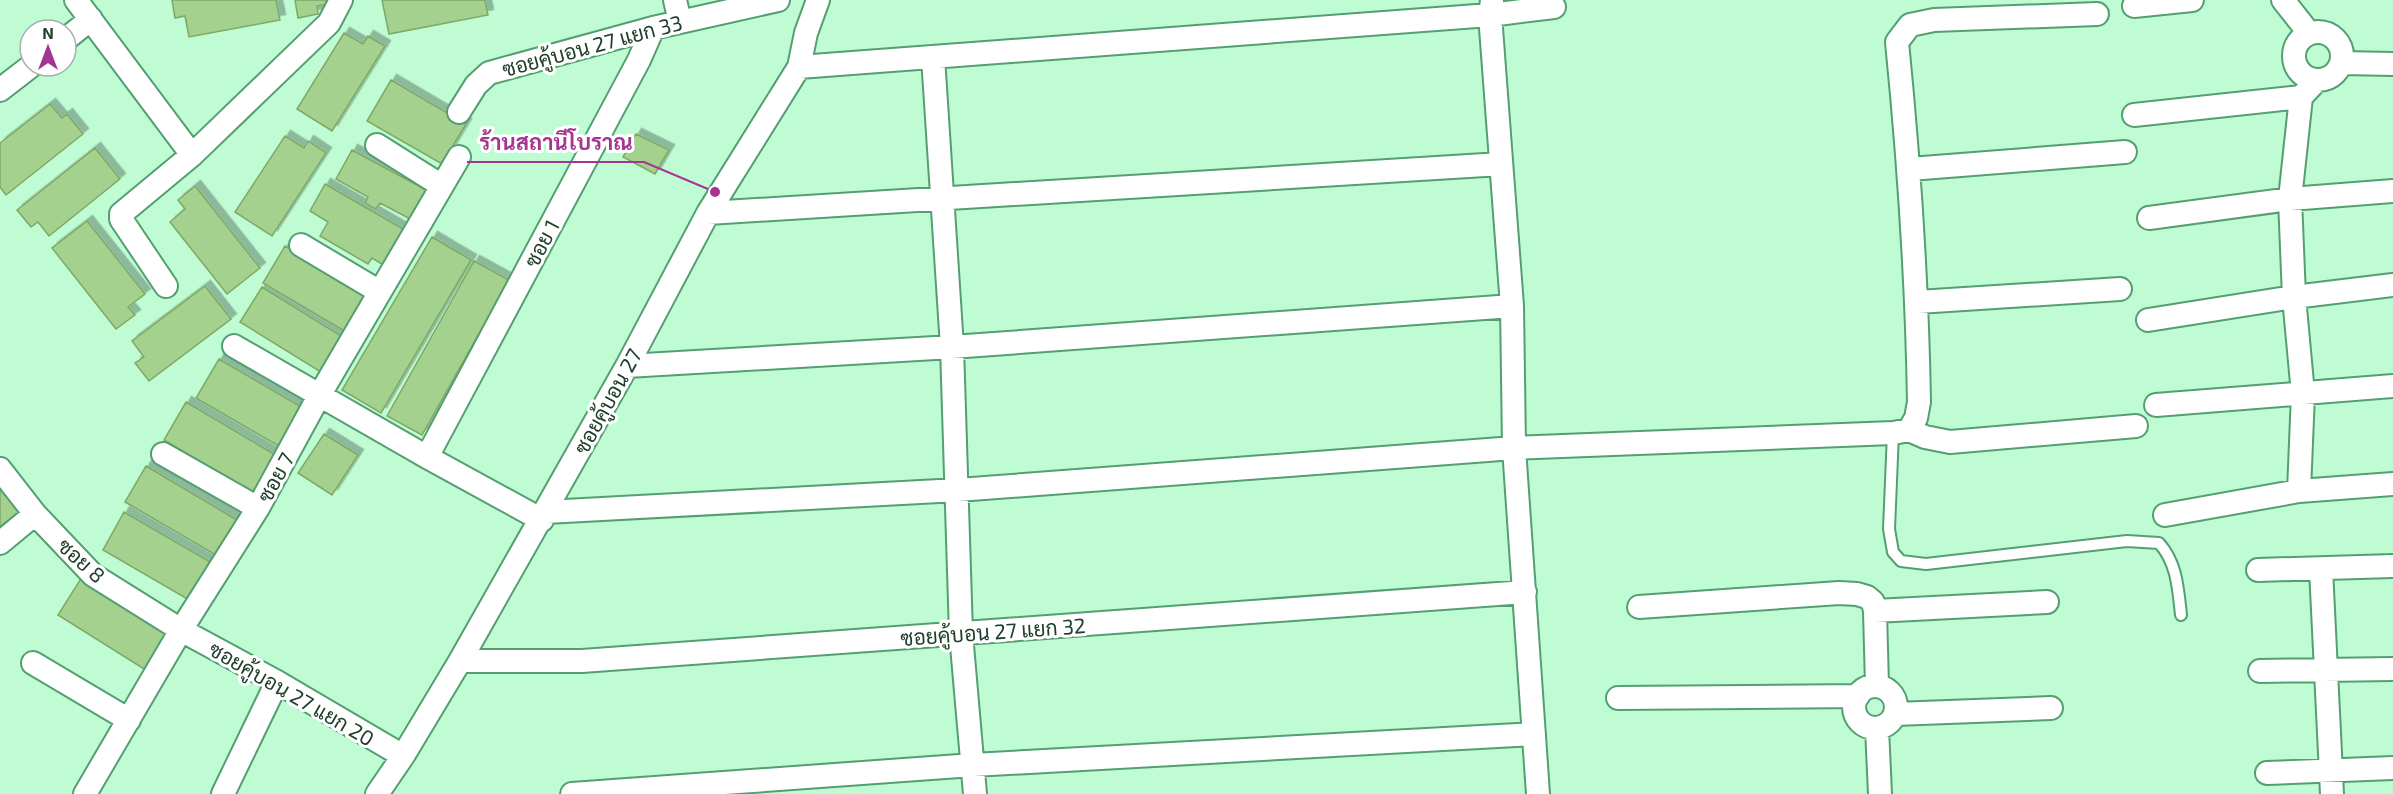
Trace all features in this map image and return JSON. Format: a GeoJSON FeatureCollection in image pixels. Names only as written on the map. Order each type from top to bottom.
{"type":"FeatureCollection","features":[{"type":"Feature","properties":{"kind":"street"},"geometry":{"type":"LineString","coordinates":[[76,0],[192,155]]}},
{"type":"Feature","properties":{"kind":"street"},"geometry":{"type":"LineString","coordinates":[[166,286],[121,219],[121,214],[192,155],[329,23],[341,0]]}},
{"type":"Feature","properties":{"kind":"street","name":"ซอยคู้บอน 27 แยก 33"},"geometry":{"type":"LineString","coordinates":[[459,112],[476,86],[489,73],[654,28],[677,11],[778,0]]}},
{"type":"Feature","properties":{"kind":"street","name":"ซอยคู้บอน 27"},"geometry":{"type":"LineString","coordinates":[[377,794],[403,756],[544,516],[708,213],[799,67],[806,33],[818,0]]}},
{"type":"Feature","properties":{"kind":"street"},"geometry":{"type":"LineString","coordinates":[[2134,6],[2192,0]]}},
{"type":"Feature","properties":{"kind":"street"},"geometry":{"type":"LineString","coordinates":[[2283,0],[2309,33]]}},
{"type":"Feature","properties":{"kind":"street"},"geometry":{"type":"LineString","coordinates":[[799,67],[1491,8],[1554,7]]}},
{"type":"Feature","properties":{"kind":"street"},"geometry":{"type":"LineString","coordinates":[[1491,8],[1512,306],[1514,448],[1538,794]]}},
{"type":"Feature","properties":{"kind":"street"},"geometry":{"type":"LineString","coordinates":[[1901,431],[1916,418],[1919,402],[1917,302],[1910,168],[1898,42],[1910,26],[1934,20],[2097,14]]}},
{"type":"Feature","properties":{"kind":"street"},"geometry":{"type":"LineString","coordinates":[[78,30],[91,20]]}},
{"type":"Feature","properties":{"kind":"street","name":"ซอย 1"},"geometry":{"type":"LineString","coordinates":[[427,457],[654,28]]}},
{"type":"Feature","properties":{"kind":"street"},"geometry":{"type":"LineString","coordinates":[[2320,31],[2331,34],[2343,52],[2342,63],[2336,72],[2327,78],[2317,80],[2306,77],[2298,69],[2294,59],[2295,49],[2300,39],[2309,33],[2320,31]]}},
{"type":"Feature","properties":{"kind":"street"},"geometry":{"type":"LineString","coordinates":[[933,57],[952,346],[961,634],[975,794]]}},
{"type":"Feature","properties":{"kind":"street"},"geometry":{"type":"LineString","coordinates":[[2342,63],[2393,64]]}},
{"type":"Feature","properties":{"kind":"street"},"geometry":{"type":"LineString","coordinates":[[0,90],[18,76]]}},
{"type":"Feature","properties":{"kind":"street"},"geometry":{"type":"LineString","coordinates":[[2134,116],[2301,96],[2317,80]]}},
{"type":"Feature","properties":{"kind":"street"},"geometry":{"type":"LineString","coordinates":[[2299,490],[2303,394],[2294,297],[2290,200],[2301,96]]}},
{"type":"Feature","properties":{"kind":"street"},"geometry":{"type":"LineString","coordinates":[[377,145],[442,186]]}},
{"type":"Feature","properties":{"kind":"street"},"geometry":{"type":"LineString","coordinates":[[1910,168],[2125,152]]}},
{"type":"Feature","properties":{"kind":"street","name":"ซอย 7"},"geometry":{"type":"LineString","coordinates":[[89,793],[181,630],[258,508],[459,156]]}},
{"type":"Feature","properties":{"kind":"street"},"geometry":{"type":"LineString","coordinates":[[708,213],[1501,164]]}},
{"type":"Feature","properties":{"kind":"street"},"geometry":{"type":"LineString","coordinates":[[2149,218],[2290,200],[2393,191]]}},
{"type":"Feature","properties":{"kind":"street"},"geometry":{"type":"LineString","coordinates":[[301,245],[380,292]]}},
{"type":"Feature","properties":{"kind":"street"},"geometry":{"type":"LineString","coordinates":[[2148,320],[2294,297],[2393,285]]}},
{"type":"Feature","properties":{"kind":"street"},"geometry":{"type":"LineString","coordinates":[[1917,302],[2120,289]]}},
{"type":"Feature","properties":{"kind":"street"},"geometry":{"type":"LineString","coordinates":[[627,366],[952,346],[1512,306]]}},
{"type":"Feature","properties":{"kind":"street"},"geometry":{"type":"LineString","coordinates":[[234,346],[427,457],[544,516],[958,490],[1514,448],[1901,431],[1950,442],[2136,426]]}},
{"type":"Feature","properties":{"kind":"street"},"geometry":{"type":"LineString","coordinates":[[2156,405],[2393,386]]}},
{"type":"Feature","properties":{"kind":"street"},"geometry":{"type":"LineString","coordinates":[[163,454],[258,508]]}},
{"type":"Feature","properties":{"kind":"street","name":"ซอย 8"},"geometry":{"type":"LineString","coordinates":[[0,469],[35,514],[93,575],[181,630]]}},
{"type":"Feature","properties":{"kind":"street"},"geometry":{"type":"LineString","coordinates":[[2165,514],[2299,490],[2393,484]]}},
{"type":"Feature","properties":{"kind":"street"},"geometry":{"type":"LineString","coordinates":[[0,543],[35,514]]}},
{"type":"Feature","properties":{"kind":"street"},"geometry":{"type":"LineString","coordinates":[[2258,570],[2393,566]]}},
{"type":"Feature","properties":{"kind":"street"},"geometry":{"type":"LineString","coordinates":[[2321,569],[2332,794]]}},
{"type":"Feature","properties":{"kind":"street","name":"ซอยคู้บอน 27 แยก 32"},"geometry":{"type":"LineString","coordinates":[[460,661],[582,661],[1525,592]]}},
{"type":"Feature","properties":{"kind":"street"},"geometry":{"type":"LineString","coordinates":[[1639,607],[1839,593],[1867,597],[1873,602],[1875,611],[1867,691],[1855,711],[1857,718],[1869,727],[1886,721],[2051,708]]}},
{"type":"Feature","properties":{"kind":"street"},"geometry":{"type":"LineString","coordinates":[[1875,611],[2047,602]]}},
{"type":"Feature","properties":{"kind":"street","name":"ซอยคู้บอน 27 แยก 20"},"geometry":{"type":"LineString","coordinates":[[181,630],[278,682],[403,756]]}},
{"type":"Feature","properties":{"kind":"street"},"geometry":{"type":"LineString","coordinates":[[33,663],[129,720]]}},
{"type":"Feature","properties":{"kind":"street"},"geometry":{"type":"LineString","coordinates":[[2260,671],[2393,669]]}},
{"type":"Feature","properties":{"kind":"street"},"geometry":{"type":"LineString","coordinates":[[223,794],[278,682]]}},
{"type":"Feature","properties":{"kind":"street"},"geometry":{"type":"LineString","coordinates":[[1618,698],[1867,691],[1891,693],[1895,699],[1886,721],[1880,794]]}},
{"type":"Feature","properties":{"kind":"street"},"geometry":{"type":"LineString","coordinates":[[572,794],[973,765],[1534,734]]}},
{"type":"Feature","properties":{"kind":"street"},"geometry":{"type":"LineString","coordinates":[[2267,773],[2393,768]]}},
{"type":"Feature","properties":{"kind":"lane"},"geometry":{"type":"LineString","coordinates":[[1901,431],[1889,529],[1893,552],[1901,561],[1926,564],[2127,541],[2159,543],[2170,555],[2176,577],[2181,615]]}},
{"type":"Feature","properties":{"kind":"building"},"geometry":{"type":"Polygon","coordinates":[[[172,0],[276,0],[280,20],[189,37],[185,16],[175,18],[172,0]]]}},
{"type":"Feature","properties":{"kind":"building"},"geometry":{"type":"Polygon","coordinates":[[[295,0],[338,0],[338,2],[317,6],[318,14],[298,18],[295,0]]]}},
{"type":"Feature","properties":{"kind":"building"},"geometry":{"type":"Polygon","coordinates":[[[382,0],[485,0],[488,15],[389,34],[382,0]]]}},
{"type":"Feature","properties":{"kind":"building"},"geometry":{"type":"Polygon","coordinates":[[[344,33],[363,44],[368,36],[385,46],[332,131],[297,109],[344,33]]]}},
{"type":"Feature","properties":{"kind":"building"},"geometry":{"type":"Polygon","coordinates":[[[391,80],[466,124],[442,164],[367,121],[391,80]]]}},
{"type":"Feature","properties":{"kind":"building"},"geometry":{"type":"Polygon","coordinates":[[[50,104],[62,118],[67,114],[83,134],[6,195],[0,187],[0,143],[50,104]]]}},
{"type":"Feature","properties":{"kind":"building"},"geometry":{"type":"Polygon","coordinates":[[[636,134],[669,150],[655,174],[623,157],[636,134]]]}},
{"type":"Feature","properties":{"kind":"building"},"geometry":{"type":"Polygon","coordinates":[[[285,136],[304,148],[308,141],[326,153],[272,236],[235,212],[285,136]]]}},
{"type":"Feature","properties":{"kind":"building"},"geometry":{"type":"Polygon","coordinates":[[[95,148],[120,179],[49,236],[38,222],[31,227],[17,210],[95,148]]]}},
{"type":"Feature","properties":{"kind":"building"},"geometry":{"type":"Polygon","coordinates":[[[352,150],[430,192],[414,221],[380,203],[376,209],[365,203],[368,197],[336,179],[352,150]]]}},
{"type":"Feature","properties":{"kind":"building"},"geometry":{"type":"Polygon","coordinates":[[[325,184],[405,230],[385,266],[372,258],[368,264],[320,236],[328,222],[310,211],[325,184]]]}},
{"type":"Feature","properties":{"kind":"building"},"geometry":{"type":"Polygon","coordinates":[[[195,186],[260,268],[227,294],[170,222],[185,209],[178,200],[195,186]]]}},
{"type":"Feature","properties":{"kind":"building"},"geometry":{"type":"Polygon","coordinates":[[[87,221],[145,294],[128,307],[135,315],[116,329],[52,248],[87,221]]]}},
{"type":"Feature","properties":{"kind":"building"},"geometry":{"type":"Polygon","coordinates":[[[432,237],[471,260],[381,413],[342,390],[432,237]]]}},
{"type":"Feature","properties":{"kind":"building"},"geometry":{"type":"Polygon","coordinates":[[[285,246],[368,295],[346,332],[263,283],[285,246]]]}},
{"type":"Feature","properties":{"kind":"building"},"geometry":{"type":"Polygon","coordinates":[[[474,261],[509,280],[422,435],[387,416],[474,261]]]}},
{"type":"Feature","properties":{"kind":"building"},"geometry":{"type":"Polygon","coordinates":[[[205,286],[231,319],[149,381],[135,363],[144,357],[132,341],[205,286]]]}},
{"type":"Feature","properties":{"kind":"building"},"geometry":{"type":"Polygon","coordinates":[[[262,287],[346,339],[324,374],[240,322],[262,287]]]}},
{"type":"Feature","properties":{"kind":"building"},"geometry":{"type":"Polygon","coordinates":[[[219,359],[305,409],[282,448],[196,398],[219,359]]]}},
{"type":"Feature","properties":{"kind":"building"},"geometry":{"type":"Polygon","coordinates":[[[186,402],[279,457],[256,495],[164,440],[186,402]]]}},
{"type":"Feature","properties":{"kind":"building"},"geometry":{"type":"Polygon","coordinates":[[[324,434],[358,455],[332,495],[298,473],[324,434]]]}},
{"type":"Feature","properties":{"kind":"building"},"geometry":{"type":"Polygon","coordinates":[[[146,466],[242,523],[221,558],[125,502],[146,466]]]}},
{"type":"Feature","properties":{"kind":"building"},"geometry":{"type":"Polygon","coordinates":[[[3,488],[21,511],[0,527],[0,490],[3,488]]]}},
{"type":"Feature","properties":{"kind":"building"},"geometry":{"type":"Polygon","coordinates":[[[124,512],[219,567],[196,604],[103,550],[124,512]]]}},
{"type":"Feature","properties":{"kind":"building"},"geometry":{"type":"Polygon","coordinates":[[[82,577],[176,636],[152,674],[58,615],[82,577]]]}},
{"type":"Feature","properties":{"kind":"place","name":"ร้านสถานีโบราณ"},"geometry":{"type":"Point","coordinates":[715,192]}}]}
